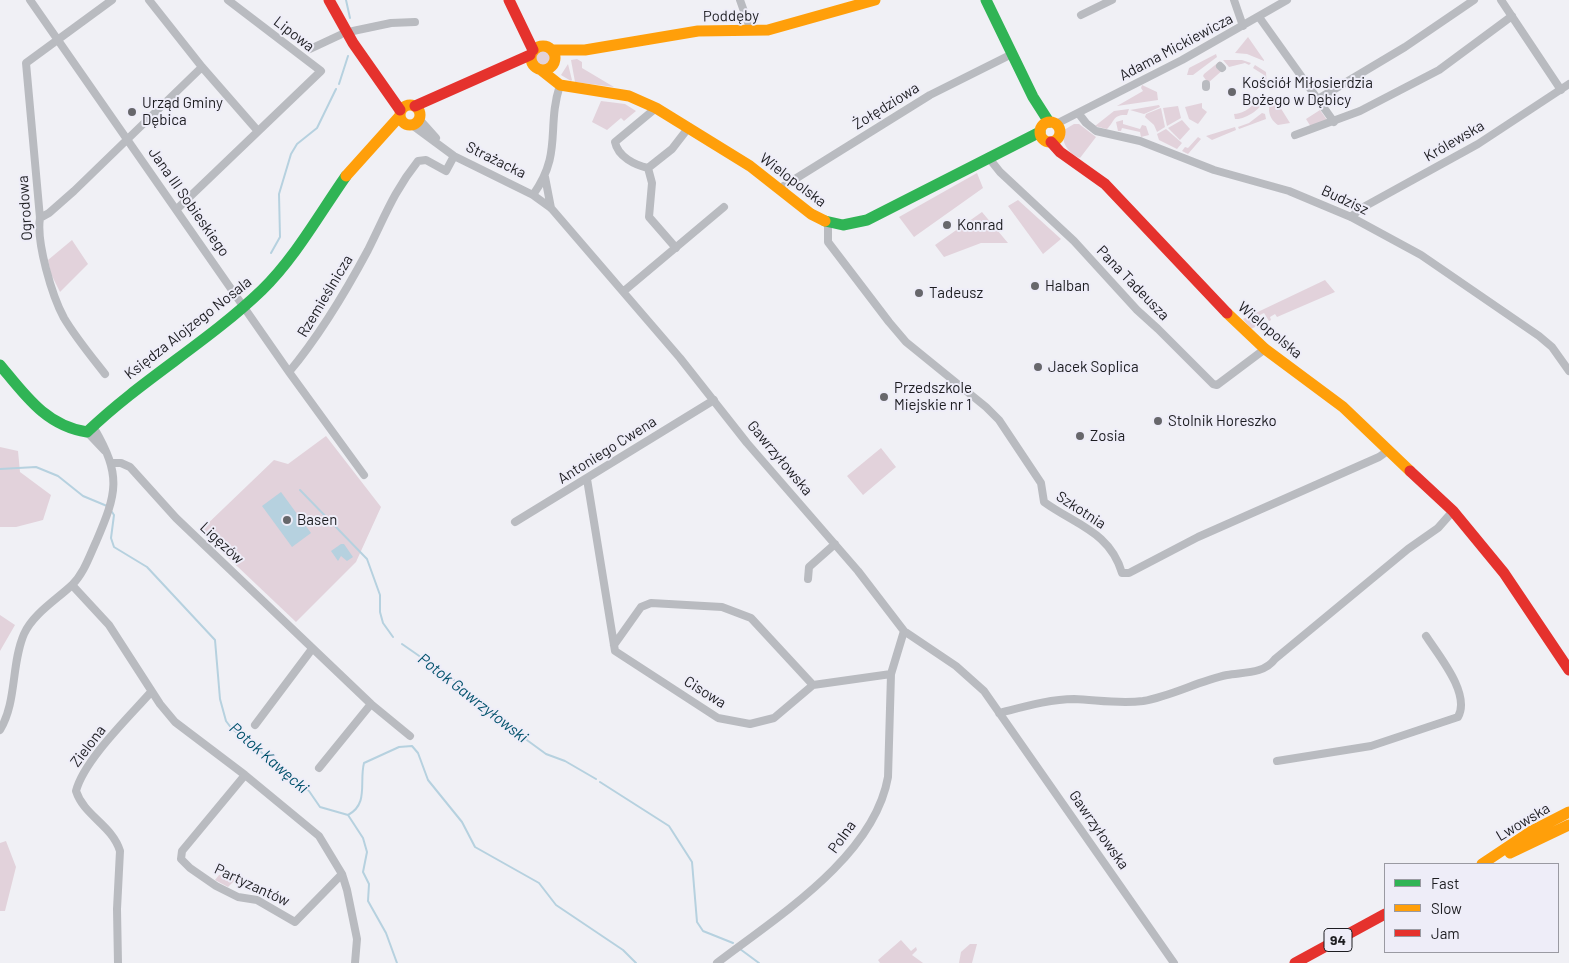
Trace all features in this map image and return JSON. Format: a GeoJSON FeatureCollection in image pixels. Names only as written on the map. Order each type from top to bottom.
{"type":"FeatureCollection","features":[{"type":"Feature","properties":{"kind":"street","name":"Jana III Sobieskiego"},"geometry":{"type":"LineString","coordinates":[[30,0],[128,138],[289,372]]}},
{"type":"Feature","properties":{"kind":"street","name":"Ogrodowa"},"geometry":{"type":"LineString","coordinates":[[105,374],[63,316],[44,260],[38,229],[40,218],[26,63],[112,0]]}},
{"type":"Feature","properties":{"kind":"street"},"geometry":{"type":"LineString","coordinates":[[149,0],[202,68],[257,130],[177,209]]}},
{"type":"Feature","properties":{"kind":"street","name":"Lipowa"},"geometry":{"type":"LineString","coordinates":[[228,0],[320,72],[257,130]]}},
{"type":"Feature","properties":{"kind":"street","name":"Strażacka"},"geometry":{"type":"LineString","coordinates":[[329,0],[368,65],[410,115],[451,154],[533,195]]}},
{"type":"Feature","properties":{"kind":"street","name":"Wielopolska"},"geometry":{"type":"LineString","coordinates":[[509,0],[539,56],[560,85],[629,96],[656,108],[750,166],[811,214],[828,223],[847,225],[867,220],[988,157],[1050,132],[1060,152],[1105,184],[1239,326],[1265,349],[1343,407],[1454,511],[1504,573],[1569,670]]}},
{"type":"Feature","properties":{"kind":"street"},"geometry":{"type":"LineString","coordinates":[[740,0],[751,31]]}},
{"type":"Feature","properties":{"kind":"street","name":"Poddęby"},"geometry":{"type":"LineString","coordinates":[[539,56],[698,31],[768,30],[871,0]]}},
{"type":"Feature","properties":{"kind":"street"},"geometry":{"type":"LineString","coordinates":[[986,0],[1050,132]]}},
{"type":"Feature","properties":{"kind":"street"},"geometry":{"type":"LineString","coordinates":[[1081,15],[1112,0]]}},
{"type":"Feature","properties":{"kind":"street"},"geometry":{"type":"LineString","coordinates":[[1234,0],[1243,26]]}},
{"type":"Feature","properties":{"kind":"street","name":"Adama Mickiewicza"},"geometry":{"type":"LineString","coordinates":[[1050,132],[1287,0]]}},
{"type":"Feature","properties":{"kind":"street"},"geometry":{"type":"LineString","coordinates":[[1318,99],[1435,27],[1474,0]]}},
{"type":"Feature","properties":{"kind":"street"},"geometry":{"type":"LineString","coordinates":[[1501,0],[1561,90]]}},
{"type":"Feature","properties":{"kind":"street"},"geometry":{"type":"LineString","coordinates":[[1295,135],[1334,122],[1383,100],[1438,70],[1512,16]]}},
{"type":"Feature","properties":{"kind":"street"},"geometry":{"type":"LineString","coordinates":[[1259,17],[1334,122]]}},
{"type":"Feature","properties":{"kind":"street"},"geometry":{"type":"LineString","coordinates":[[353,30],[391,23],[415,22]]}},
{"type":"Feature","properties":{"kind":"street","name":"Lipowa"},"geometry":{"type":"LineString","coordinates":[[310,49],[340,35]]}},
{"type":"Feature","properties":{"kind":"street","name":"Poddęby"},"geometry":{"type":"LineString","coordinates":[[539,56],[554,64],[585,50]]}},
{"type":"Feature","properties":{"kind":"street","name":"Żołędziowa"},"geometry":{"type":"LineString","coordinates":[[779,189],[930,95],[1012,54]]}},
{"type":"Feature","properties":{"kind":"street","name":"Księdza Alojzego Nosala"},"geometry":{"type":"LineString","coordinates":[[90,430],[115,405],[244,306],[263,288],[286,260],[350,170],[368,151],[410,115],[463,84],[539,56]]}},
{"type":"Feature","properties":{"kind":"street"},"geometry":{"type":"LineString","coordinates":[[551,208],[546,177],[554,143],[555,100],[560,85],[554,64]]}},
{"type":"Feature","properties":{"kind":"street"},"geometry":{"type":"LineString","coordinates":[[40,218],[68,197],[202,68]]}},
{"type":"Feature","properties":{"kind":"street","name":"Królewska"},"geometry":{"type":"LineString","coordinates":[[1351,218],[1360,209],[1478,144],[1569,84]]}},
{"type":"Feature","properties":{"kind":"street"},"geometry":{"type":"LineString","coordinates":[[648,168],[632,164],[620,151],[615,142],[656,108]]}},
{"type":"Feature","properties":{"kind":"street","name":"Budzisz"},"geometry":{"type":"LineString","coordinates":[[1078,115],[1096,131],[1140,141],[1214,170],[1290,191],[1351,218],[1421,255],[1539,336],[1552,347],[1569,371]]}},
{"type":"Feature","properties":{"kind":"street"},"geometry":{"type":"LineString","coordinates":[[648,168],[672,149],[689,127]]}},
{"type":"Feature","properties":{"kind":"street","name":"Rzemieślnicza"},"geometry":{"type":"LineString","coordinates":[[289,372],[312,345],[343,294],[368,249],[388,205],[404,178],[418,161],[426,160],[446,171],[451,154]]}},
{"type":"Feature","properties":{"kind":"street","name":"Pana Tadeusza"},"geometry":{"type":"LineString","coordinates":[[988,157],[1000,172],[1074,241],[1137,310],[1206,378],[1217,385],[1265,349]]}},
{"type":"Feature","properties":{"kind":"street"},"geometry":{"type":"LineString","coordinates":[[648,168],[652,182],[649,217],[676,248]]}},
{"type":"Feature","properties":{"kind":"street"},"geometry":{"type":"LineString","coordinates":[[533,195],[546,177]]}},
{"type":"Feature","properties":{"kind":"street","name":"Gawrzyłowska"},"geometry":{"type":"LineString","coordinates":[[533,195],[551,208],[624,291],[835,544],[904,631],[970,677],[984,691],[1174,963]]}},
{"type":"Feature","properties":{"kind":"street"},"geometry":{"type":"LineString","coordinates":[[624,291],[724,207]]}},
{"type":"Feature","properties":{"kind":"street","name":"Szkotnia"},"geometry":{"type":"LineString","coordinates":[[828,223],[828,242],[888,322],[906,342],[986,407],[999,420],[1041,483],[1044,502],[1102,538],[1114,551],[1122,573],[1129,573],[1198,537],[1389,450]]}},
{"type":"Feature","properties":{"kind":"street"},"geometry":{"type":"LineString","coordinates":[[0,365],[45,416],[72,432],[90,430],[106,452],[111,463],[114,485],[112,504],[86,566],[72,585],[48,605],[27,629],[18,652],[8,707],[0,730]]}},
{"type":"Feature","properties":{"kind":"street"},"geometry":{"type":"LineString","coordinates":[[289,372],[364,475]]}},
{"type":"Feature","properties":{"kind":"street","name":"Antoniego Cwena"},"geometry":{"type":"LineString","coordinates":[[515,522],[714,400]]}},
{"type":"Feature","properties":{"kind":"street","name":"Ligęzów"},"geometry":{"type":"LineString","coordinates":[[111,463],[121,463],[130,467],[176,518],[312,649],[371,704],[410,736]]}},
{"type":"Feature","properties":{"kind":"street"},"geometry":{"type":"LineString","coordinates":[[587,479],[614,645]]}},
{"type":"Feature","properties":{"kind":"street"},"geometry":{"type":"LineString","coordinates":[[999,713],[1064,700],[1118,703],[1143,701],[1164,696],[1226,675],[1270,666],[1275,659],[1408,549],[1438,528],[1454,511]]}},
{"type":"Feature","properties":{"kind":"street"},"geometry":{"type":"LineString","coordinates":[[808,580],[810,567],[835,544]]}},
{"type":"Feature","properties":{"kind":"street"},"geometry":{"type":"LineString","coordinates":[[72,585],[109,625],[151,692],[180,727],[245,775],[319,836],[342,874],[356,926],[358,945],[356,963]]}},
{"type":"Feature","properties":{"kind":"street"},"geometry":{"type":"LineString","coordinates":[[614,645],[641,607],[651,602],[722,607],[751,618],[813,685],[892,674]]}},
{"type":"Feature","properties":{"kind":"street","name":"Polna"},"geometry":{"type":"LineString","coordinates":[[717,963],[834,871],[865,830],[882,801],[888,777],[892,674],[904,631]]}},
{"type":"Feature","properties":{"kind":"street"},"geometry":{"type":"LineString","coordinates":[[1277,761],[1371,746],[1458,717],[1462,705],[1459,690],[1426,636]]}},
{"type":"Feature","properties":{"kind":"street","name":"Cisowa"},"geometry":{"type":"LineString","coordinates":[[614,645],[615,651],[718,718],[750,724],[774,718],[813,685]]}},
{"type":"Feature","properties":{"kind":"street"},"geometry":{"type":"LineString","coordinates":[[255,725],[312,649]]}},
{"type":"Feature","properties":{"kind":"street","name":"Zielona"},"geometry":{"type":"LineString","coordinates":[[118,963],[116,909],[120,851],[118,842],[83,806],[76,791],[82,775],[151,692]]}},
{"type":"Feature","properties":{"kind":"street"},"geometry":{"type":"LineString","coordinates":[[319,768],[371,704]]}},
{"type":"Feature","properties":{"kind":"street","name":"Partyzantów"},"geometry":{"type":"LineString","coordinates":[[245,775],[182,851],[182,858],[190,868],[230,893],[257,900],[295,922],[342,874]]}},
{"type":"Feature","properties":{"kind":"street","name":"Lwowska"},"geometry":{"type":"LineString","coordinates":[[1494,858],[1530,832],[1569,812]]}},
{"type":"Feature","properties":{"kind":"street","name":"Lwowska"},"geometry":{"type":"LineString","coordinates":[[1484,863],[1515,851],[1569,825]]}},
{"type":"Feature","properties":{"kind":"street","name":"94"},"geometry":{"type":"LineString","coordinates":[[1296,963],[1384,915]]}},
{"type":"Feature","properties":{"kind":"shaded area"},"geometry":{"type":"Polygon","coordinates":[[[1248,37],[1264,61],[1247,54],[1235,53],[1248,37]]]}},
{"type":"Feature","properties":{"kind":"shaded area"},"geometry":{"type":"Polygon","coordinates":[[[539,49],[545,49],[550,54],[548,63],[539,65],[534,60],[534,54],[539,49]]]}},
{"type":"Feature","properties":{"kind":"shaded area"},"geometry":{"type":"Polygon","coordinates":[[[1216,54],[1217,57],[1193,75],[1187,75],[1189,68],[1216,54]]]}},
{"type":"Feature","properties":{"kind":"shaded area"},"geometry":{"type":"Polygon","coordinates":[[[577,59],[582,62],[582,68],[614,87],[575,82],[571,60],[577,59]]]}},
{"type":"Feature","properties":{"kind":"shaded area"},"geometry":{"type":"Polygon","coordinates":[[[1223,60],[1242,60],[1251,63],[1249,65],[1245,63],[1229,67],[1223,60]]]}},
{"type":"Feature","properties":{"kind":"shaded area"},"geometry":{"type":"Polygon","coordinates":[[[1220,61],[1225,68],[1208,83],[1203,76],[1204,74],[1220,61]]]}},
{"type":"Feature","properties":{"kind":"shaded area"},"geometry":{"type":"Polygon","coordinates":[[[568,64],[572,80],[571,81],[561,75],[568,64]]]}},
{"type":"Feature","properties":{"kind":"shaded area"},"geometry":{"type":"Polygon","coordinates":[[[1255,65],[1266,72],[1267,89],[1264,89],[1264,75],[1253,68],[1255,65]]]}},
{"type":"Feature","properties":{"kind":"shaded area"},"geometry":{"type":"Polygon","coordinates":[[[1142,85],[1157,92],[1158,100],[1117,106],[1143,91],[1142,85]]]}},
{"type":"Feature","properties":{"kind":"shaded area"},"geometry":{"type":"Polygon","coordinates":[[[1265,97],[1258,109],[1253,113],[1244,118],[1235,119],[1234,114],[1248,109],[1265,97]]]}},
{"type":"Feature","properties":{"kind":"shaded area"},"geometry":{"type":"Polygon","coordinates":[[[1275,99],[1290,123],[1278,125],[1273,120],[1269,107],[1272,100],[1275,99]]]}},
{"type":"Feature","properties":{"kind":"shaded area"},"geometry":{"type":"Polygon","coordinates":[[[601,101],[625,104],[636,111],[624,121],[621,118],[607,130],[592,122],[601,101]]]}},
{"type":"Feature","properties":{"kind":"shaded area"},"geometry":{"type":"Polygon","coordinates":[[[1202,103],[1202,108],[1207,112],[1198,124],[1189,119],[1185,107],[1202,103]]]}},
{"type":"Feature","properties":{"kind":"shaded area"},"geometry":{"type":"Polygon","coordinates":[[[1159,105],[1160,107],[1144,114],[1130,110],[1159,105]]]}},
{"type":"Feature","properties":{"kind":"shaded area"},"geometry":{"type":"Polygon","coordinates":[[[1178,106],[1181,118],[1167,126],[1163,108],[1178,106]]]}},
{"type":"Feature","properties":{"kind":"shaded area"},"geometry":{"type":"Polygon","coordinates":[[[1161,108],[1165,127],[1157,132],[1154,125],[1145,117],[1146,114],[1161,108]]]}},
{"type":"Feature","properties":{"kind":"shaded area"},"geometry":{"type":"Polygon","coordinates":[[[1129,109],[1127,115],[1117,117],[1107,129],[1095,126],[1114,111],[1129,109]]]}},
{"type":"Feature","properties":{"kind":"shaded area"},"geometry":{"type":"Polygon","coordinates":[[[1320,110],[1327,120],[1311,127],[1306,119],[1320,110]]]}},
{"type":"Feature","properties":{"kind":"shaded area"},"geometry":{"type":"Polygon","coordinates":[[[1262,113],[1265,114],[1266,119],[1239,129],[1238,127],[1249,123],[1262,113]]]}},
{"type":"Feature","properties":{"kind":"shaded area"},"geometry":{"type":"Polygon","coordinates":[[[1123,120],[1123,124],[1140,129],[1142,125],[1146,126],[1149,135],[1141,137],[1140,132],[1122,128],[1121,131],[1118,131],[1116,122],[1123,120]]]}},
{"type":"Feature","properties":{"kind":"shaded area"},"geometry":{"type":"Polygon","coordinates":[[[1182,120],[1190,129],[1180,140],[1168,128],[1182,120]]]}},
{"type":"Feature","properties":{"kind":"shaded area"},"geometry":{"type":"Polygon","coordinates":[[[1074,124],[1079,124],[1096,137],[1080,158],[1069,151],[1063,139],[1064,130],[1074,124]]]}},
{"type":"Feature","properties":{"kind":"shaded area"},"geometry":{"type":"Polygon","coordinates":[[[1235,127],[1236,130],[1212,140],[1206,136],[1235,127]]]}},
{"type":"Feature","properties":{"kind":"shaded area"},"geometry":{"type":"Polygon","coordinates":[[[1166,129],[1182,143],[1177,149],[1159,140],[1157,134],[1166,129]]]}},
{"type":"Feature","properties":{"kind":"shaded area"},"geometry":{"type":"Polygon","coordinates":[[[1198,137],[1201,139],[1188,154],[1182,151],[1185,147],[1188,148],[1198,137]]]}},
{"type":"Feature","properties":{"kind":"shaded area"},"geometry":{"type":"Polygon","coordinates":[[[977,173],[983,188],[914,237],[899,217],[977,173]]]}},
{"type":"Feature","properties":{"kind":"shaded area"},"geometry":{"type":"Polygon","coordinates":[[[1018,200],[1061,239],[1043,254],[1008,206],[1018,200]]]}},
{"type":"Feature","properties":{"kind":"shaded area"},"geometry":{"type":"Polygon","coordinates":[[[982,212],[1008,243],[981,243],[944,257],[935,245],[982,212]]]}},
{"type":"Feature","properties":{"kind":"shaded area"},"geometry":{"type":"Polygon","coordinates":[[[72,240],[88,264],[60,292],[51,274],[48,260],[72,240]]]}},
{"type":"Feature","properties":{"kind":"shaded area"},"geometry":{"type":"Polygon","coordinates":[[[1325,280],[1335,292],[1277,317],[1275,314],[1270,317],[1271,320],[1269,321],[1264,313],[1256,317],[1259,325],[1251,329],[1243,319],[1325,280]]]}},
{"type":"Feature","properties":{"kind":"shaded area"},"geometry":{"type":"Polygon","coordinates":[[[326,436],[381,507],[356,562],[296,622],[200,531],[274,460],[288,464],[326,436]]]}},
{"type":"Feature","properties":{"kind":"shaded area"},"geometry":{"type":"Polygon","coordinates":[[[0,447],[18,451],[20,472],[51,495],[43,520],[16,527],[0,527],[0,447]]]}},
{"type":"Feature","properties":{"kind":"shaded area"},"geometry":{"type":"Polygon","coordinates":[[[881,448],[896,467],[863,495],[847,476],[881,448]]]}},
{"type":"Feature","properties":{"kind":"shaded area"},"geometry":{"type":"Polygon","coordinates":[[[0,615],[15,625],[0,651],[0,615]]]}},
{"type":"Feature","properties":{"kind":"shaded area"},"geometry":{"type":"Polygon","coordinates":[[[6,841],[16,867],[5,911],[0,911],[0,843],[6,841]]]}},
{"type":"Feature","properties":{"kind":"shaded area"},"geometry":{"type":"Polygon","coordinates":[[[228,873],[236,879],[228,887],[215,880],[219,875],[228,873]]]}},
{"type":"Feature","properties":{"kind":"shaded area"},"geometry":{"type":"Polygon","coordinates":[[[901,940],[911,951],[916,947],[917,950],[912,955],[923,963],[880,963],[878,960],[901,940]]]}},
{"type":"Feature","properties":{"kind":"shaded area"},"geometry":{"type":"Polygon","coordinates":[[[970,944],[977,944],[972,963],[959,963],[961,952],[970,944]]]}},
{"type":"Feature","properties":{"kind":"water","name":"Basen"},"geometry":{"type":"Polygon","coordinates":[[[281,492],[311,533],[292,547],[262,506],[281,492]]]}},
{"type":"Feature","properties":{"kind":"water","name":"Basen"},"geometry":{"type":"Polygon","coordinates":[[[344,544],[353,557],[347,561],[341,556],[338,561],[331,551],[344,544]]]}},
{"type":"Feature","properties":{"kind":"waterway","name":"Potok Gawrzyłowski"},"geometry":{"type":"LineString","coordinates":[[346,0],[350,18]]}},
{"type":"Feature","properties":{"kind":"waterway","name":"Potok Gawrzyłowski"},"geometry":{"type":"LineString","coordinates":[[339,84],[348,56]]}},
{"type":"Feature","properties":{"kind":"waterway","name":"Potok Gawrzyłowski"},"geometry":{"type":"LineString","coordinates":[[271,253],[280,237],[279,194],[291,154],[297,144],[317,128],[336,89]]}},
{"type":"Feature","properties":{"kind":"waterway","name":"Potok Kawęcki"},"geometry":{"type":"LineString","coordinates":[[0,469],[36,467],[58,476],[83,496],[107,506]]}},
{"type":"Feature","properties":{"kind":"waterway","name":"Potok Gawrzyłowski"},"geometry":{"type":"LineString","coordinates":[[300,490],[367,559],[380,595],[380,612],[383,623],[393,637]]}},
{"type":"Feature","properties":{"kind":"waterway","name":"Potok Kawęcki"},"geometry":{"type":"LineString","coordinates":[[112,512],[114,515],[111,538],[114,547],[147,567],[215,640],[220,699],[226,721],[232,729],[254,745],[281,772],[309,791],[320,807],[348,815],[355,810],[361,799],[364,763],[399,747],[412,746],[418,753],[428,780],[462,822],[475,847],[539,883],[556,905],[623,950],[636,963]]}},
{"type":"Feature","properties":{"kind":"waterway","name":"Potok Gawrzyłowski"},"geometry":{"type":"LineString","coordinates":[[402,644],[461,685],[495,719],[546,754],[565,761],[596,779]]}},
{"type":"Feature","properties":{"kind":"waterway","name":"Potok Gawrzyłowski"},"geometry":{"type":"LineString","coordinates":[[600,782],[669,826],[692,862],[697,922],[703,931],[733,943]]}},
{"type":"Feature","properties":{"kind":"waterway"},"geometry":{"type":"LineString","coordinates":[[348,815],[363,838],[367,852],[363,872],[369,884],[368,901],[386,933],[397,963]]}},
{"type":"Feature","properties":{"kind":"waterway","name":"Potok Gawrzyłowski"},"geometry":{"type":"LineString","coordinates":[[740,949],[759,963]]}},
{"type":"Feature","properties":{"kind":"traffic: fast"},"geometry":{"type":"LineString","coordinates":[[986,0],[1033,97],[1049,122]]}},
{"type":"Feature","properties":{"kind":"traffic: fast"},"geometry":{"type":"LineString","coordinates":[[825,221],[843,225],[867,220],[1040,132]]}},
{"type":"Feature","properties":{"kind":"traffic: fast"},"geometry":{"type":"LineString","coordinates":[[0,365],[37,408],[60,423],[73,429],[87,432],[130,395],[219,327],[262,290],[296,250],[346,176]]}},
{"type":"Feature","properties":{"kind":"traffic: slow"},"geometry":{"type":"LineString","coordinates":[[552,50],[585,50],[698,31],[768,30],[875,0]]}},
{"type":"Feature","properties":{"kind":"traffic: slow"},"geometry":{"type":"LineString","coordinates":[[543,46],[552,49],[555,58],[552,67],[543,70],[534,67],[531,58],[534,49],[543,46]]}},
{"type":"Feature","properties":{"kind":"traffic: slow"},"geometry":{"type":"LineString","coordinates":[[541,70],[560,85],[629,96],[656,108],[750,166],[811,214],[825,221]]}},
{"type":"Feature","properties":{"kind":"traffic: slow"},"geometry":{"type":"LineString","coordinates":[[406,105],[414,105],[420,111],[420,115],[420,119],[414,125],[406,125],[400,119],[400,111],[406,105]]}},
{"type":"Feature","properties":{"kind":"traffic: slow"},"geometry":{"type":"LineString","coordinates":[[346,176],[399,117]]}},
{"type":"Feature","properties":{"kind":"traffic: slow"},"geometry":{"type":"LineString","coordinates":[[1050,122],[1057,125],[1060,132],[1057,139],[1050,142],[1043,139],[1040,132],[1043,125],[1050,122]]}},
{"type":"Feature","properties":{"kind":"traffic: slow"},"geometry":{"type":"LineString","coordinates":[[1227,313],[1265,349],[1343,407],[1410,471]]}},
{"type":"Feature","properties":{"kind":"traffic: slow"},"geometry":{"type":"LineString","coordinates":[[1484,863],[1530,832],[1569,812]]}},
{"type":"Feature","properties":{"kind":"traffic: slow"},"geometry":{"type":"LineString","coordinates":[[1510,853],[1569,825]]}},
{"type":"Feature","properties":{"kind":"traffic: jam"},"geometry":{"type":"LineString","coordinates":[[329,0],[353,43],[400,110]]}},
{"type":"Feature","properties":{"kind":"traffic: jam"},"geometry":{"type":"LineString","coordinates":[[509,0],[533,50]]}},
{"type":"Feature","properties":{"kind":"traffic: jam"},"geometry":{"type":"LineString","coordinates":[[415,106],[530,55]]}},
{"type":"Feature","properties":{"kind":"traffic: jam"},"geometry":{"type":"LineString","coordinates":[[1051,142],[1060,152],[1105,184],[1227,313]]}},
{"type":"Feature","properties":{"kind":"traffic: jam"},"geometry":{"type":"LineString","coordinates":[[1410,471],[1453,511],[1504,573],[1569,670]]}},
{"type":"Feature","properties":{"kind":"traffic: jam"},"geometry":{"type":"LineString","coordinates":[[1295,963],[1384,915]]}},
{"type":"Feature","properties":{"kind":"place","name":"Kościół Miłosierdzia Bożego w Dębicy"},"geometry":{"type":"Point","coordinates":[1232,92]}},
{"type":"Feature","properties":{"kind":"place","name":"Urząd Gminy Dębica"},"geometry":{"type":"Point","coordinates":[132,112]}},
{"type":"Feature","properties":{"kind":"place","name":"Konrad"},"geometry":{"type":"Point","coordinates":[947,225]}},
{"type":"Feature","properties":{"kind":"place","name":"Halban"},"geometry":{"type":"Point","coordinates":[1035,286]}},
{"type":"Feature","properties":{"kind":"place","name":"Tadeusz"},"geometry":{"type":"Point","coordinates":[919,293]}},
{"type":"Feature","properties":{"kind":"place","name":"Jacek Soplica"},"geometry":{"type":"Point","coordinates":[1038,367]}},
{"type":"Feature","properties":{"kind":"place","name":"Przedszkole Miejskie nr 1"},"geometry":{"type":"Point","coordinates":[884,397]}},
{"type":"Feature","properties":{"kind":"place","name":"Stolnik Horeszko"},"geometry":{"type":"Point","coordinates":[1158,421]}},
{"type":"Feature","properties":{"kind":"place","name":"Zosia"},"geometry":{"type":"Point","coordinates":[1080,436]}},
{"type":"Feature","properties":{"kind":"place","name":"Basen"},"geometry":{"type":"Point","coordinates":[287,520]}}]}
